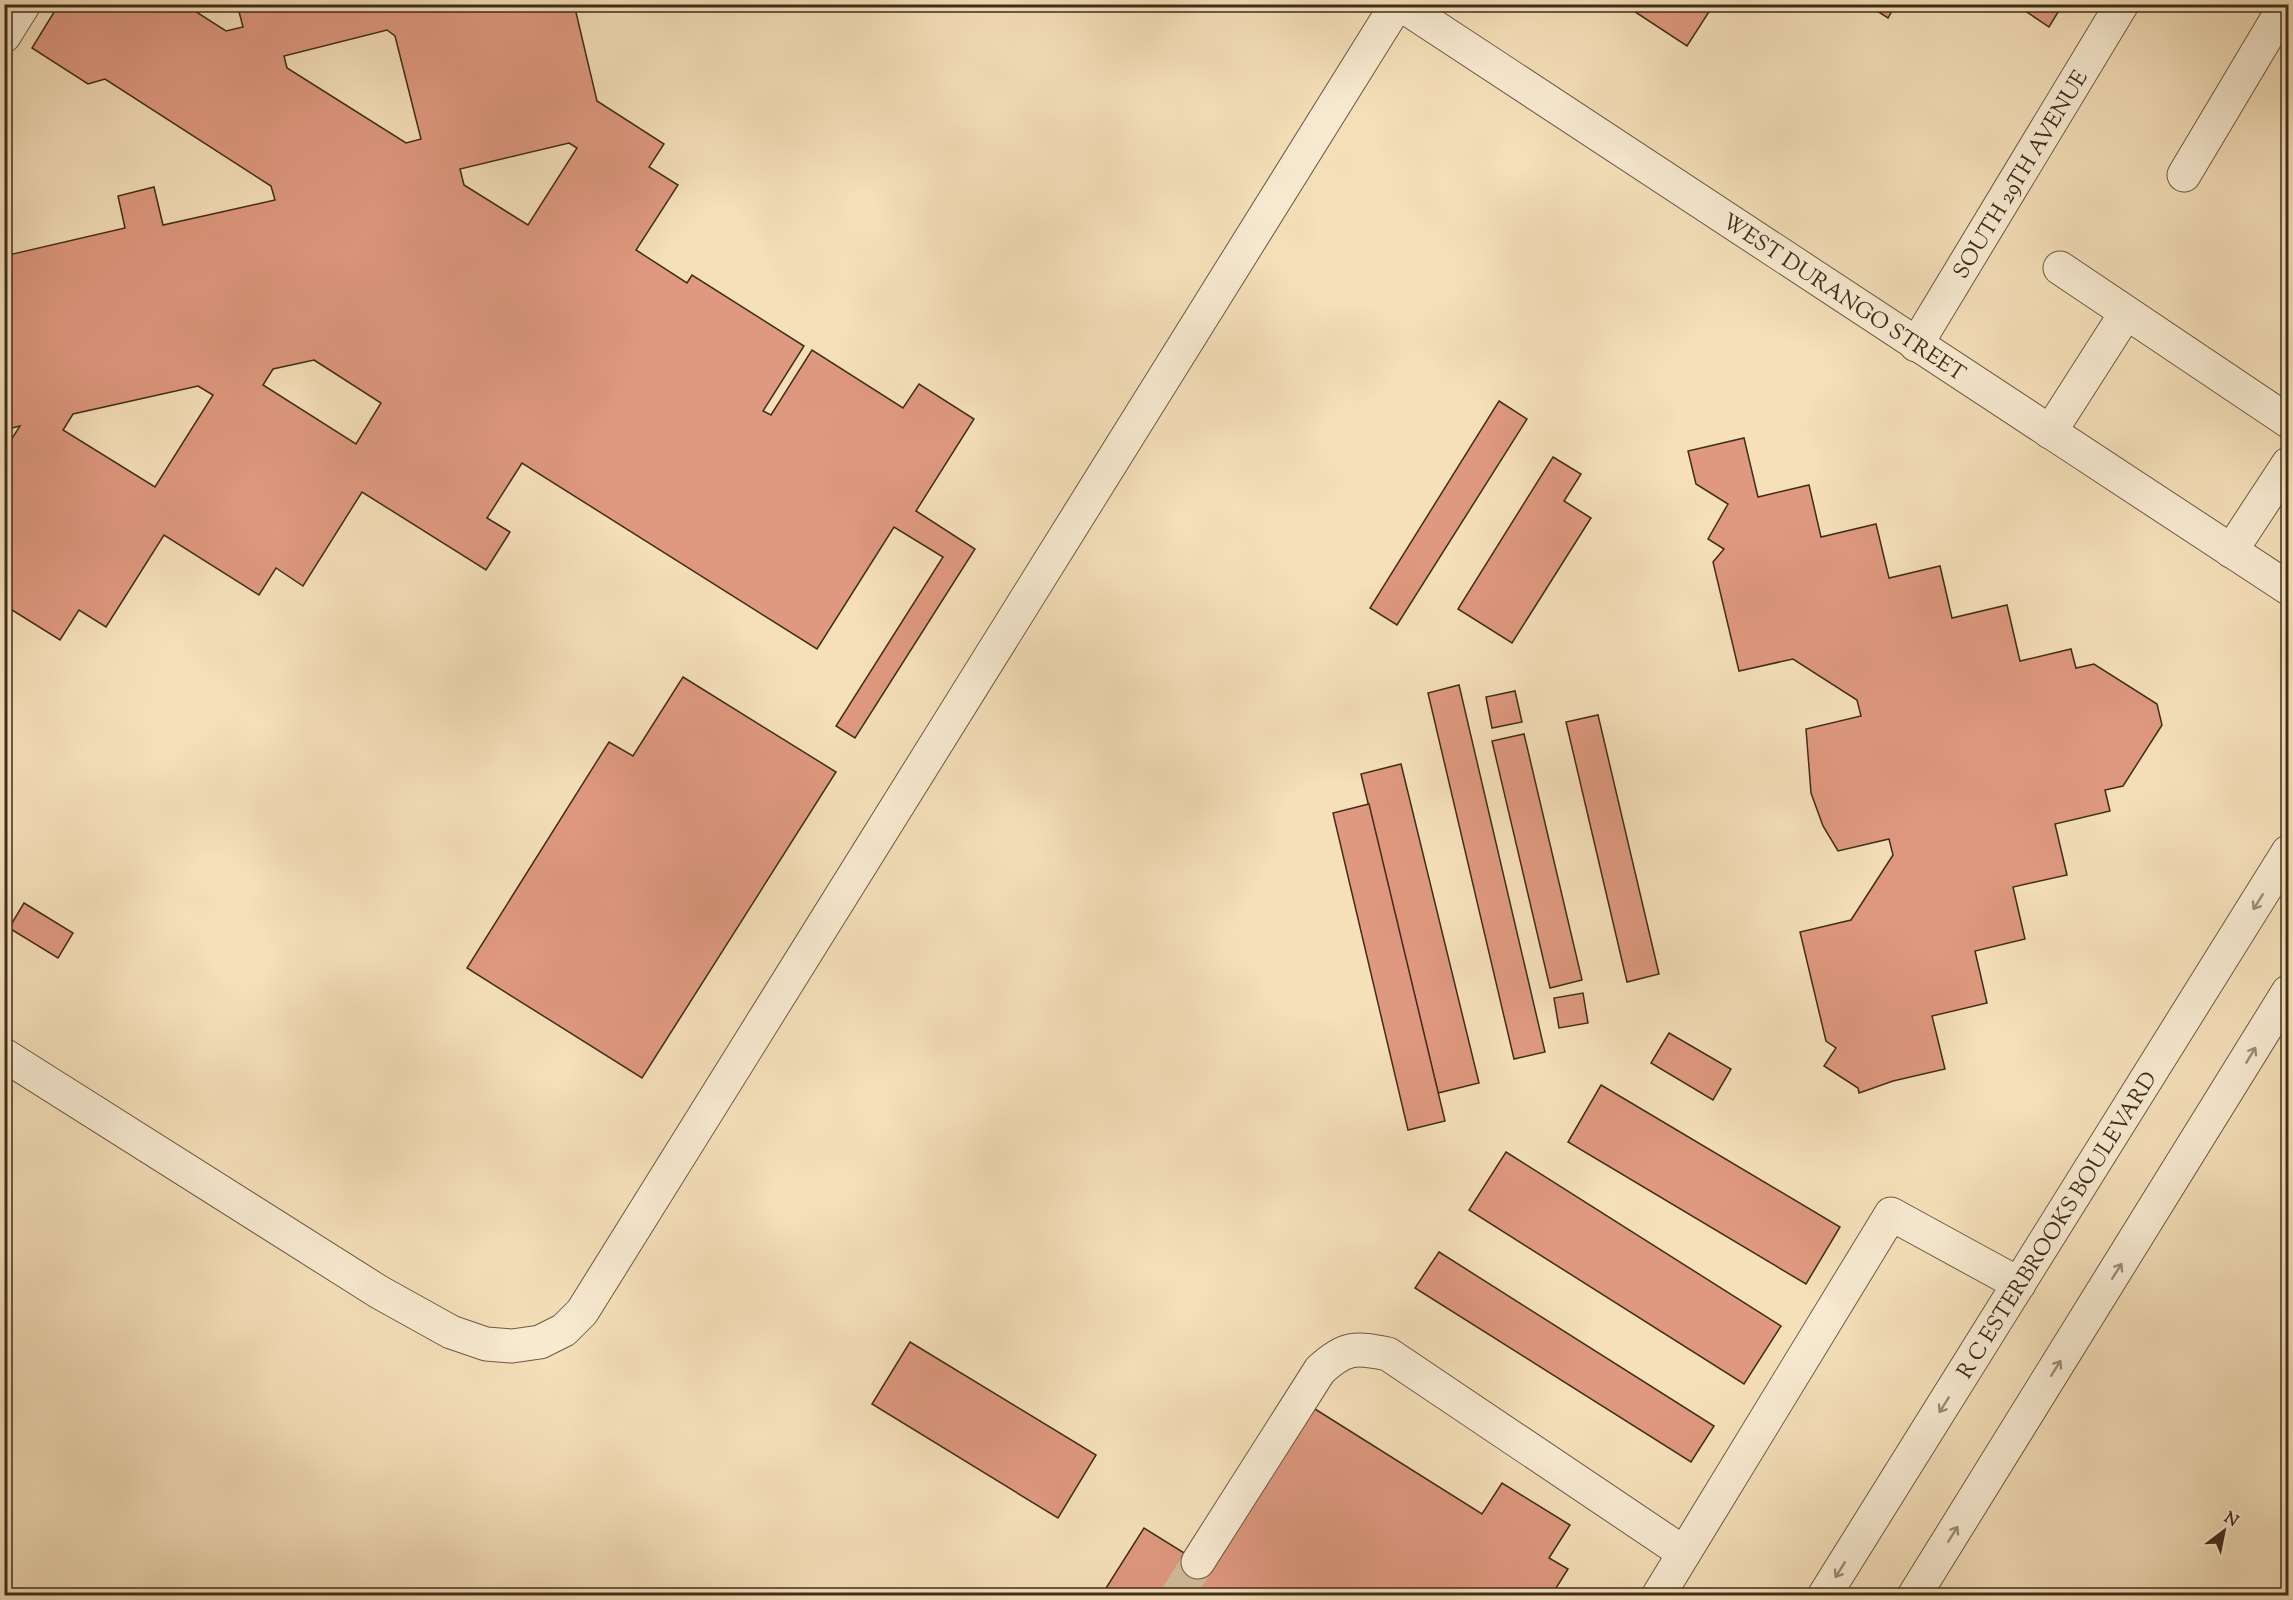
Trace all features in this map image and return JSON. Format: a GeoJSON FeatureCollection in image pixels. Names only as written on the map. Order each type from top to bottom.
{"type":"FeatureCollection","features":[{"type":"Feature","properties":{"kind":"street"},"geometry":{"type":"LineString","coordinates":[[4,36],[24,4]]}},
{"type":"Feature","properties":{"kind":"street","name":"SOUTH 29TH AVENUE"},"geometry":{"type":"LineString","coordinates":[[1916,345],[2122,4]]}},
{"type":"Feature","properties":{"kind":"street"},"geometry":{"type":"LineString","coordinates":[[2184,175],[2286,4]]}},
{"type":"Feature","properties":{"kind":"street"},"geometry":{"type":"LineString","coordinates":[[4,1055],[379,1292],[451,1332],[486,1344],[512,1346],[540,1342],[564,1330],[582,1312],[604,1278],[1409,7]]}},
{"type":"Feature","properties":{"kind":"street","name":"WEST DURANGO STREET"},"geometry":{"type":"LineString","coordinates":[[1409,7],[1916,345],[2289,588]]}},
{"type":"Feature","properties":{"kind":"street"},"geometry":{"type":"LineString","coordinates":[[2060,268],[2289,421]]}},
{"type":"Feature","properties":{"kind":"street"},"geometry":{"type":"LineString","coordinates":[[2050,432],[2126,313]]}},
{"type":"Feature","properties":{"kind":"street"},"geometry":{"type":"LineString","coordinates":[[2231,551],[2289,464]]}},
{"type":"Feature","properties":{"kind":"street","name":"R C ESTERBROOKS BOULEVARD"},"geometry":{"type":"LineString","coordinates":[[1824,1596],[2289,852]]}},
{"type":"Feature","properties":{"kind":"street"},"geometry":{"type":"LineString","coordinates":[[1914,1596],[2289,992]]}},
{"type":"Feature","properties":{"kind":"street"},"geometry":{"type":"LineString","coordinates":[[1658,1596],[1891,1214],[2019,1284]]}},
{"type":"Feature","properties":{"kind":"street"},"geometry":{"type":"LineString","coordinates":[[1198,1562],[1320,1370],[1338,1354],[1364,1349],[1388,1354],[1684,1553]]}},
{"type":"Feature","properties":{"kind":"building"},"geometry":{"type":"Polygon","coordinates":[[[59,4],[184,4],[226,31],[243,27],[237,4],[574,4],[597,101],[664,144],[649,167],[678,185],[636,250],[687,283],[692,275],[804,346],[763,411],[771,415],[812,350],[903,408],[919,384],[974,419],[916,511],[975,549],[855,738],[836,726],[943,557],[894,527],[817,649],[522,463],[487,518],[510,532],[486,570],[362,492],[303,586],[276,568],[259,595],[164,535],[106,627],[79,610],[60,640],[4,605],[4,451],[20,426],[4,430],[4,256],[125,228],[118,196],[154,187],[163,225],[275,200],[271,186],[105,79],[88,84],[32,48],[59,4]],[[387,30],[284,56],[287,68],[406,143],[421,139],[395,36],[387,30]],[[569,143],[460,169],[464,185],[528,225],[577,148],[569,143]],[[314,360],[273,369],[263,385],[356,444],[381,403],[314,360]],[[198,386],[73,414],[63,430],[155,487],[213,395],[198,386]]]}},
{"type":"Feature","properties":{"kind":"building"},"geometry":{"type":"Polygon","coordinates":[[[1623,4],[1714,4],[1687,46],[1623,4]]]}},
{"type":"Feature","properties":{"kind":"building"},"geometry":{"type":"Polygon","coordinates":[[[1866,4],[1896,4],[1888,18],[1866,4]]]}},
{"type":"Feature","properties":{"kind":"building"},"geometry":{"type":"Polygon","coordinates":[[[2015,4],[2063,4],[2049,27],[2015,4]]]}},
{"type":"Feature","properties":{"kind":"building"},"geometry":{"type":"Polygon","coordinates":[[[1499,401],[1527,419],[1397,625],[1370,608],[1499,401]]]}},
{"type":"Feature","properties":{"kind":"building"},"geometry":{"type":"Polygon","coordinates":[[[1744,438],[1758,497],[1809,485],[1821,537],[1876,524],[1889,578],[1940,566],[1952,618],[2007,605],[2020,661],[2071,649],[2076,668],[2094,664],[2157,704],[2162,725],[2123,786],[2105,790],[2110,811],[2055,824],[2067,875],[2013,887],[2025,939],[1975,951],[1987,1003],[1932,1016],[1945,1069],[1893,1081],[1859,1093],[1858,1088],[1824,1066],[1836,1048],[1826,1041],[1800,932],[1851,920],[1893,855],[1889,839],[1838,851],[1823,826],[1811,793],[1806,729],[1861,716],[1857,700],[1793,659],[1739,671],[1713,562],[1724,549],[1708,539],[1728,504],[1696,484],[1688,451],[1744,438]]]}},
{"type":"Feature","properties":{"kind":"building"},"geometry":{"type":"Polygon","coordinates":[[[1553,457],[1581,474],[1564,501],[1591,518],[1512,643],[1458,609],[1553,457]]]}},
{"type":"Feature","properties":{"kind":"building"},"geometry":{"type":"Polygon","coordinates":[[[683,677],[836,772],[642,1078],[467,968],[609,742],[633,756],[683,677]]]}},
{"type":"Feature","properties":{"kind":"building"},"geometry":{"type":"Polygon","coordinates":[[[1459,685],[1545,1052],[1514,1059],[1428,693],[1459,685]]]}},
{"type":"Feature","properties":{"kind":"building"},"geometry":{"type":"Polygon","coordinates":[[[1515,691],[1522,722],[1492,728],[1486,697],[1515,691]]]}},
{"type":"Feature","properties":{"kind":"building"},"geometry":{"type":"Polygon","coordinates":[[[1598,715],[1659,974],[1627,982],[1566,722],[1598,715]]]}},
{"type":"Feature","properties":{"kind":"building"},"geometry":{"type":"Polygon","coordinates":[[[1524,734],[1582,980],[1550,988],[1492,741],[1524,734]]]}},
{"type":"Feature","properties":{"kind":"building"},"geometry":{"type":"Polygon","coordinates":[[[1401,764],[1479,1083],[1438,1093],[1361,774],[1401,764]]]}},
{"type":"Feature","properties":{"kind":"building"},"geometry":{"type":"Polygon","coordinates":[[[1369,804],[1445,1121],[1408,1130],[1333,813],[1369,804]]]}},
{"type":"Feature","properties":{"kind":"building"},"geometry":{"type":"Polygon","coordinates":[[[24,903],[73,933],[58,958],[9,928],[24,903]]]}},
{"type":"Feature","properties":{"kind":"building"},"geometry":{"type":"Polygon","coordinates":[[[1583,993],[1588,1023],[1559,1028],[1554,998],[1583,993]]]}},
{"type":"Feature","properties":{"kind":"building"},"geometry":{"type":"Polygon","coordinates":[[[1669,1033],[1731,1069],[1713,1100],[1651,1063],[1669,1033]]]}},
{"type":"Feature","properties":{"kind":"building"},"geometry":{"type":"Polygon","coordinates":[[[1601,1085],[1840,1227],[1806,1284],[1568,1142],[1601,1085]]]}},
{"type":"Feature","properties":{"kind":"building"},"geometry":{"type":"Polygon","coordinates":[[[1506,1152],[1781,1326],[1744,1384],[1469,1210],[1506,1152]]]}},
{"type":"Feature","properties":{"kind":"building"},"geometry":{"type":"Polygon","coordinates":[[[1439,1252],[1714,1426],[1691,1462],[1415,1288],[1439,1252]]]}},
{"type":"Feature","properties":{"kind":"building"},"geometry":{"type":"Polygon","coordinates":[[[910,1342],[1096,1455],[1058,1518],[872,1404],[910,1342]]]}},
{"type":"Feature","properties":{"kind":"building"},"geometry":{"type":"Polygon","coordinates":[[[1307,1404],[1482,1514],[1502,1483],[1570,1525],[1549,1558],[1568,1569],[1551,1596],[1101,1596],[1144,1528],[1205,1566],[1307,1404]]]}},
{"type":"Feature","properties":{"kind":"tunnel"},"geometry":{"type":"LineString","coordinates":[[1177,1596],[1198,1562]]}}]}
